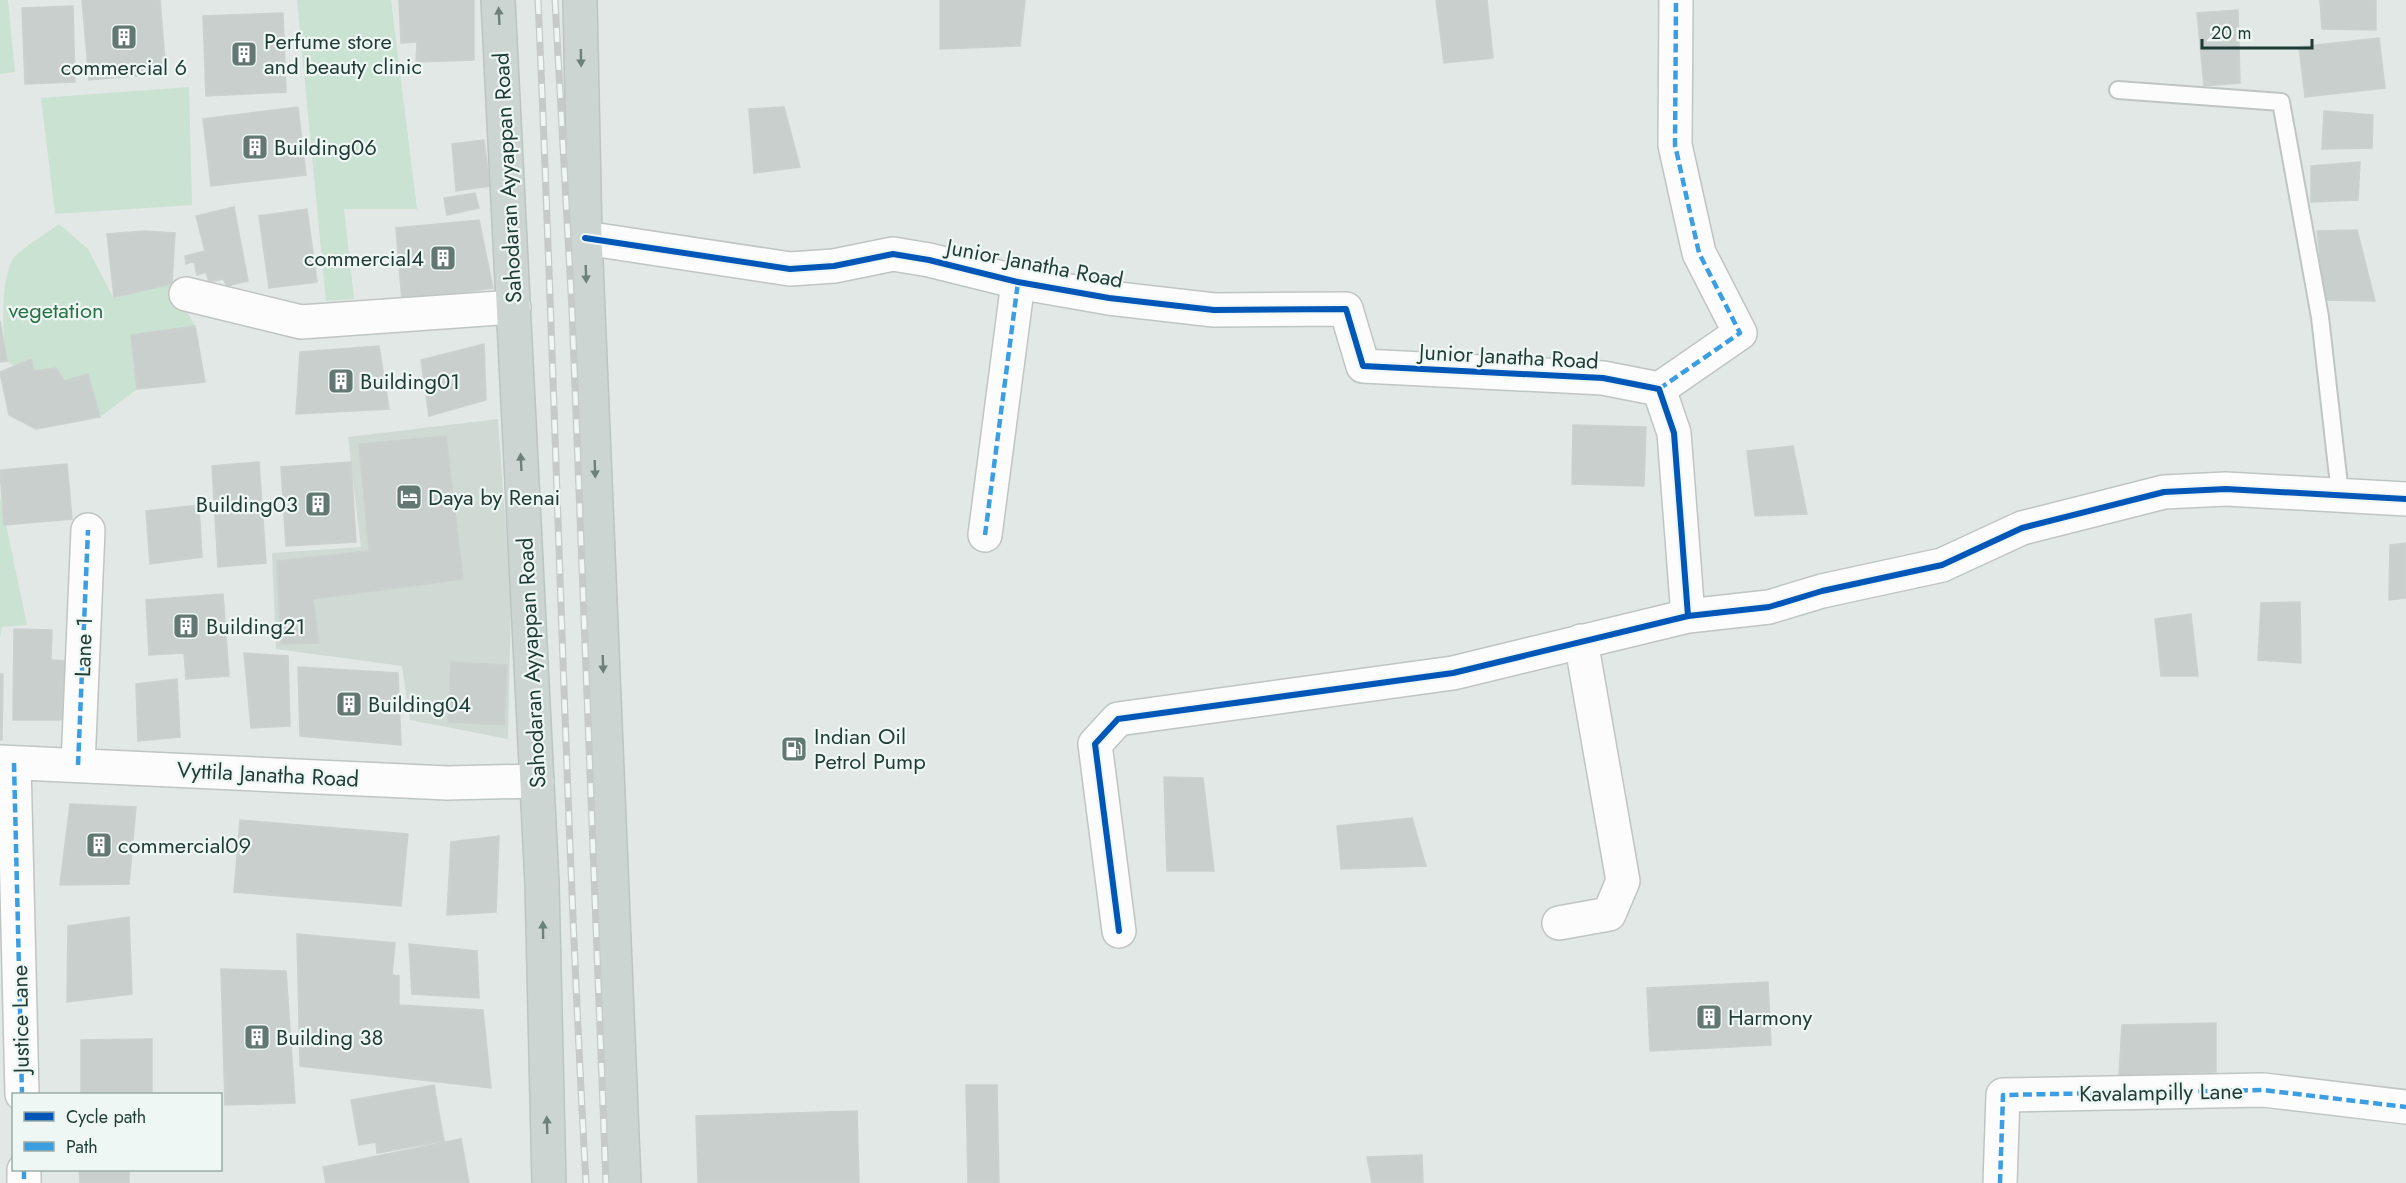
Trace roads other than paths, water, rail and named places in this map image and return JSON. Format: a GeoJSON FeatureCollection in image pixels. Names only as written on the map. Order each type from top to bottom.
{"type":"FeatureCollection","features":[{"type":"Feature","properties":{"kind":"main road","name":"Sahodaran Ayyappan Road"},"geometry":{"type":"LineString","coordinates":[[498,0],[537,781],[549,1183]]}},
{"type":"Feature","properties":{"kind":"main road"},"geometry":{"type":"LineString","coordinates":[[580,0],[585,238],[624,1183]]}},
{"type":"Feature","properties":{"kind":"street"},"geometry":{"type":"LineString","coordinates":[[1676,0],[1675,145],[1699,253],[1740,333],[1659,389],[1674,434],[1688,616]]}},
{"type":"Feature","properties":{"kind":"street","name":"Junior Janatha Road"},"geometry":{"type":"LineString","coordinates":[[585,238],[790,269],[834,266],[893,254],[929,260],[1018,282],[1109,298],[1214,310],[1346,309],[1363,366],[1603,378],[1659,389]]}},
{"type":"Feature","properties":{"kind":"street"},"geometry":{"type":"LineString","coordinates":[[985,535],[1018,282]]}},
{"type":"Feature","properties":{"kind":"street"},"geometry":{"type":"LineString","coordinates":[[186,294],[301,322],[514,308]]}},
{"type":"Feature","properties":{"kind":"street"},"geometry":{"type":"LineString","coordinates":[[1119,931],[1095,744],[1118,719],[1453,673],[1688,616],[1769,607],[1822,591],[1942,565],[2022,528],[2164,492],[2226,489],[2406,499]]}},
{"type":"Feature","properties":{"kind":"street","name":"Lane 1"},"geometry":{"type":"LineString","coordinates":[[78,765],[88,530]]}},
{"type":"Feature","properties":{"kind":"street"},"geometry":{"type":"LineString","coordinates":[[1559,922],[1609,914],[1623,881],[1581,641]]}},
{"type":"Feature","properties":{"kind":"street","name":"Vyttila Janatha Road"},"geometry":{"type":"LineString","coordinates":[[7,762],[447,783],[537,781]]}},
{"type":"Feature","properties":{"kind":"street","name":"Justice Lane"},"geometry":{"type":"LineString","coordinates":[[7,762],[22,1093]]}},
{"type":"Feature","properties":{"kind":"street","name":"Kavalampilly Lane"},"geometry":{"type":"LineString","coordinates":[[2000,1183],[2003,1095],[2263,1090],[2406,1107]]}},
{"type":"Feature","properties":{"kind":"lane"},"geometry":{"type":"LineString","coordinates":[[2118,90],[2281,102],[2320,317],[2340,494]]}},
{"type":"Feature","properties":{"kind":"railway"},"geometry":{"type":"LineString","coordinates":[[538,0],[578,1035],[586,1183]]}},
{"type":"Feature","properties":{"kind":"railway"},"geometry":{"type":"LineString","coordinates":[[555,0],[572,310],[606,1183]]}},
{"type":"Feature","properties":{"kind":"place","name":"commercial 6"},"geometry":{"type":"Point","coordinates":[124,37]}},
{"type":"Feature","properties":{"kind":"place","name":"Perfume store and beauty clinic"},"geometry":{"type":"Point","coordinates":[244,54]}},
{"type":"Feature","properties":{"kind":"place","name":"Building06"},"geometry":{"type":"Point","coordinates":[255,147]}},
{"type":"Feature","properties":{"kind":"place","name":"commercial4"},"geometry":{"type":"Point","coordinates":[443,258]}},
{"type":"Feature","properties":{"kind":"place","name":"Building01"},"geometry":{"type":"Point","coordinates":[341,381]}},
{"type":"Feature","properties":{"kind":"place","name":"Daya by Renai"},"geometry":{"type":"Point","coordinates":[409,497]}},
{"type":"Feature","properties":{"kind":"place","name":"Building03"},"geometry":{"type":"Point","coordinates":[318,504]}},
{"type":"Feature","properties":{"kind":"place","name":"Building21"},"geometry":{"type":"Point","coordinates":[186,626]}},
{"type":"Feature","properties":{"kind":"place","name":"Building04"},"geometry":{"type":"Point","coordinates":[349,704]}},
{"type":"Feature","properties":{"kind":"place","name":"Indian Oil Petrol Pump"},"geometry":{"type":"Point","coordinates":[794,749]}},
{"type":"Feature","properties":{"kind":"place","name":"commercial09"},"geometry":{"type":"Point","coordinates":[99,845]}},
{"type":"Feature","properties":{"kind":"place","name":"Harmony"},"geometry":{"type":"Point","coordinates":[1709,1017]}},
{"type":"Feature","properties":{"kind":"place","name":"Building 38"},"geometry":{"type":"Point","coordinates":[257,1037]}},
{"type":"Feature","properties":{"kind":"park label","name":"vegetation"},"geometry":{"type":"Point","coordinates":[56,310]}}]}
